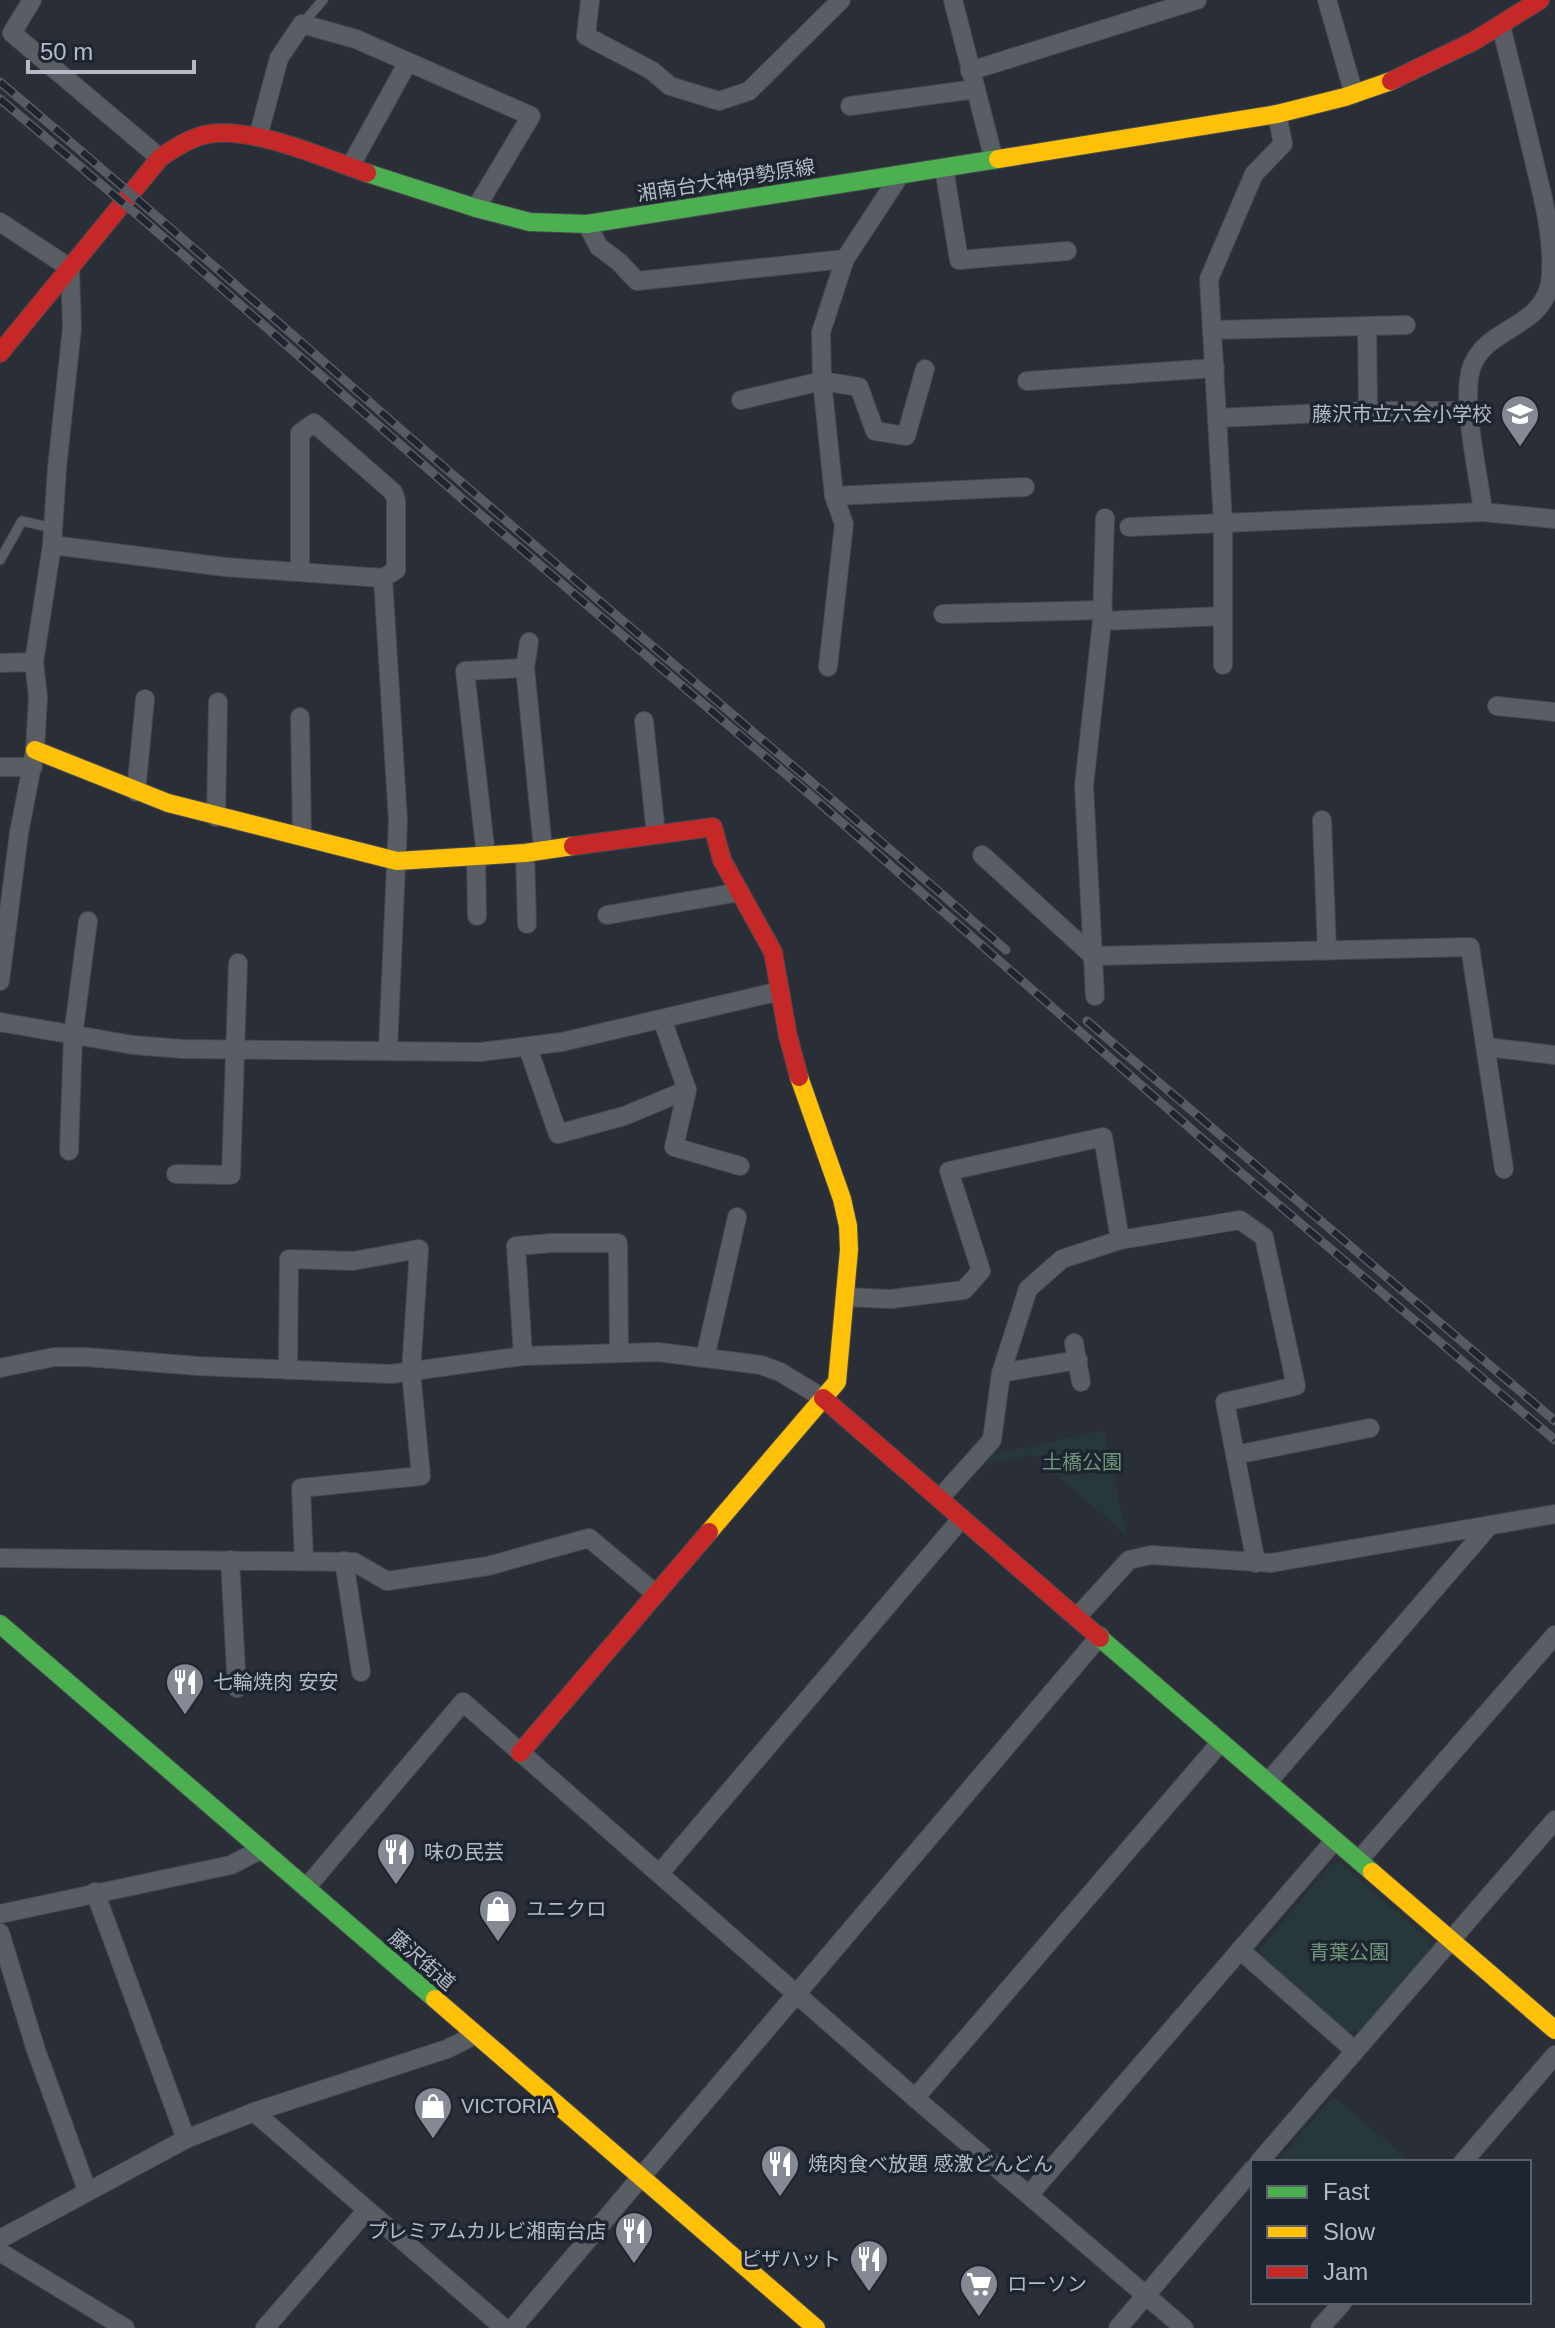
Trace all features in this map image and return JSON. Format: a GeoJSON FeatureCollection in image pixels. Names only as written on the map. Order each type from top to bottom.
{"type":"FeatureCollection","features":[{"type":"Feature","properties":{"kind":"main road","name":"湘南台大神伊勢原線"},"geometry":{"type":"LineString","coordinates":[[0,353],[160,158],[178,144],[207,134],[233,131],[258,137],[476,208],[530,222],[587,224],[1277,114],[1354,94],[1439,60],[1501,26],[1540,0]]}},
{"type":"Feature","properties":{"kind":"main road"},"geometry":{"type":"LineString","coordinates":[[34,758],[216,817],[397,861],[481,857],[713,827],[724,864],[773,952],[789,1038],[842,1199],[848,1226],[837,1382],[520,1753]]}},
{"type":"Feature","properties":{"kind":"main road"},"geometry":{"type":"LineString","coordinates":[[823,1398],[1555,2030]]}},
{"type":"Feature","properties":{"kind":"main road","name":"藤沢街道"},"geometry":{"type":"LineString","coordinates":[[0,1624],[816,2328]]}},
{"type":"Feature","properties":{"kind":"street"},"geometry":{"type":"LineString","coordinates":[[32,0],[12,33],[160,158]]}},
{"type":"Feature","properties":{"kind":"street"},"geometry":{"type":"LineString","coordinates":[[590,0],[586,36],[651,70],[670,86],[719,101],[749,91],[841,0]]}},
{"type":"Feature","properties":{"kind":"street"},"geometry":{"type":"LineString","coordinates":[[953,0],[994,160]]}},
{"type":"Feature","properties":{"kind":"street"},"geometry":{"type":"LineString","coordinates":[[850,106],[973,80],[1197,0]]}},
{"type":"Feature","properties":{"kind":"street"},"geometry":{"type":"LineString","coordinates":[[1327,0],[1354,94]]}},
{"type":"Feature","properties":{"kind":"street"},"geometry":{"type":"LineString","coordinates":[[258,137],[279,58],[302,24],[356,39],[531,116],[476,208]]}},
{"type":"Feature","properties":{"kind":"street"},"geometry":{"type":"LineString","coordinates":[[1483,512],[1469,411],[1468,385],[1472,366],[1482,350],[1536,311],[1550,286],[1552,265],[1548,218],[1501,26]]}},
{"type":"Feature","properties":{"kind":"street"},"geometry":{"type":"LineString","coordinates":[[350,167],[408,62]]}},
{"type":"Feature","properties":{"kind":"street"},"geometry":{"type":"LineString","coordinates":[[1223,665],[1223,523],[1209,279],[1254,174],[1283,144],[1277,114]]}},
{"type":"Feature","properties":{"kind":"street"},"geometry":{"type":"LineString","coordinates":[[944,168],[959,260],[1067,251]]}},
{"type":"Feature","properties":{"kind":"street"},"geometry":{"type":"LineString","coordinates":[[828,667],[844,524],[834,496],[822,381],[821,332],[845,259],[900,175]]}},
{"type":"Feature","properties":{"kind":"street"},"geometry":{"type":"LineString","coordinates":[[0,222],[70,268],[72,328],[52,536],[34,662],[38,697],[34,758],[7,876],[0,981]]}},
{"type":"Feature","properties":{"kind":"street"},"geometry":{"type":"LineString","coordinates":[[587,224],[599,247],[637,281],[845,259]]}},
{"type":"Feature","properties":{"kind":"street"},"geometry":{"type":"LineString","coordinates":[[1213,330],[1406,325]]}},
{"type":"Feature","properties":{"kind":"street"},"geometry":{"type":"LineString","coordinates":[[1367,326],[1368,411]]}},
{"type":"Feature","properties":{"kind":"street"},"geometry":{"type":"LineString","coordinates":[[1027,381],[1215,368]]}},
{"type":"Feature","properties":{"kind":"street"},"geometry":{"type":"LineString","coordinates":[[741,400],[822,381],[859,387],[875,431],[906,436],[925,369]]}},
{"type":"Feature","properties":{"kind":"street"},"geometry":{"type":"LineString","coordinates":[[1217,418],[1368,411],[1469,411]]}},
{"type":"Feature","properties":{"kind":"street"},"geometry":{"type":"LineString","coordinates":[[52,536],[225,567],[383,578],[396,570],[396,500],[387,485],[314,423],[300,433],[300,571]]}},
{"type":"Feature","properties":{"kind":"street"},"geometry":{"type":"LineString","coordinates":[[834,496],[1025,487]]}},
{"type":"Feature","properties":{"kind":"street"},"geometry":{"type":"LineString","coordinates":[[1129,527],[1483,512],[1555,519]]}},
{"type":"Feature","properties":{"kind":"street"},"geometry":{"type":"LineString","coordinates":[[1095,996],[1084,786],[1103,616],[1105,518]]}},
{"type":"Feature","properties":{"kind":"street"},"geometry":{"type":"LineString","coordinates":[[383,578],[398,821],[388,1049]]}},
{"type":"Feature","properties":{"kind":"street"},"geometry":{"type":"LineString","coordinates":[[943,614],[1223,616]]}},
{"type":"Feature","properties":{"kind":"street"},"geometry":{"type":"LineString","coordinates":[[527,924],[534,851],[525,668],[529,642]]}},
{"type":"Feature","properties":{"kind":"street"},"geometry":{"type":"LineString","coordinates":[[0,663],[34,662]]}},
{"type":"Feature","properties":{"kind":"street"},"geometry":{"type":"LineString","coordinates":[[477,916],[481,857],[465,671],[525,668]]}},
{"type":"Feature","properties":{"kind":"street"},"geometry":{"type":"LineString","coordinates":[[136,792],[145,699]]}},
{"type":"Feature","properties":{"kind":"street"},"geometry":{"type":"LineString","coordinates":[[216,817],[218,702]]}},
{"type":"Feature","properties":{"kind":"street"},"geometry":{"type":"LineString","coordinates":[[1497,706],[1555,712]]}},
{"type":"Feature","properties":{"kind":"street"},"geometry":{"type":"LineString","coordinates":[[300,717],[302,836]]}},
{"type":"Feature","properties":{"kind":"street"},"geometry":{"type":"LineString","coordinates":[[644,721],[656,834]]}},
{"type":"Feature","properties":{"kind":"street"},"geometry":{"type":"LineString","coordinates":[[0,767],[34,758]]}},
{"type":"Feature","properties":{"kind":"street"},"geometry":{"type":"LineString","coordinates":[[1322,820],[1327,951]]}},
{"type":"Feature","properties":{"kind":"street"},"geometry":{"type":"LineString","coordinates":[[982,855],[1093,956],[1470,947],[1504,1169]]}},
{"type":"Feature","properties":{"kind":"street"},"geometry":{"type":"LineString","coordinates":[[607,915],[740,892]]}},
{"type":"Feature","properties":{"kind":"street"},"geometry":{"type":"LineString","coordinates":[[650,908],[652,927]]}},
{"type":"Feature","properties":{"kind":"street"},"geometry":{"type":"LineString","coordinates":[[69,1151],[73,1036],[88,921]]}},
{"type":"Feature","properties":{"kind":"street"},"geometry":{"type":"LineString","coordinates":[[176,1174],[231,1175],[238,963]]}},
{"type":"Feature","properties":{"kind":"street"},"geometry":{"type":"LineString","coordinates":[[0,1022],[133,1045],[183,1049],[480,1052],[528,1048],[780,991]]}},
{"type":"Feature","properties":{"kind":"street"},"geometry":{"type":"LineString","coordinates":[[662,1019],[687,1090],[674,1147],[740,1166]]}},
{"type":"Feature","properties":{"kind":"street"},"geometry":{"type":"LineString","coordinates":[[1486,1047],[1555,1055]]}},
{"type":"Feature","properties":{"kind":"street"},"geometry":{"type":"LineString","coordinates":[[528,1048],[558,1134],[624,1116],[687,1090]]}},
{"type":"Feature","properties":{"kind":"street"},"geometry":{"type":"LineString","coordinates":[[845,1297],[891,1299],[964,1290],[981,1271],[949,1171],[1103,1137],[1120,1240]]}},
{"type":"Feature","properties":{"kind":"street"},"geometry":{"type":"LineString","coordinates":[[705,1358],[737,1217]]}},
{"type":"Feature","properties":{"kind":"street"},"geometry":{"type":"LineString","coordinates":[[940,1498],[992,1440],[1001,1373],[1028,1289],[1062,1259],[1120,1240],[1240,1220],[1264,1237],[1296,1386],[1225,1402],[1256,1563]]}},
{"type":"Feature","properties":{"kind":"street"},"geometry":{"type":"LineString","coordinates":[[523,1356],[516,1246],[552,1243],[618,1243],[619,1351]]}},
{"type":"Feature","properties":{"kind":"street"},"geometry":{"type":"LineString","coordinates":[[288,1370],[289,1259],[353,1261],[419,1249],[411,1372],[421,1476],[301,1488],[304,1561]]}},
{"type":"Feature","properties":{"kind":"street"},"geometry":{"type":"LineString","coordinates":[[1001,1373],[1076,1351],[1081,1382]]}},
{"type":"Feature","properties":{"kind":"street"},"geometry":{"type":"LineString","coordinates":[[0,1368],[54,1357],[86,1357],[368,1374],[411,1372],[523,1356],[658,1352],[761,1365],[780,1372],[823,1398]]}},
{"type":"Feature","properties":{"kind":"street"},"geometry":{"type":"LineString","coordinates":[[1235,1455],[1370,1428]]}},
{"type":"Feature","properties":{"kind":"street"},"geometry":{"type":"LineString","coordinates":[[1077,1617],[1129,1560],[1151,1555],[1256,1563],[1286,1560],[1555,1514]]}},
{"type":"Feature","properties":{"kind":"street"},"geometry":{"type":"LineString","coordinates":[[659,1874],[962,1518]]}},
{"type":"Feature","properties":{"kind":"street"},"geometry":{"type":"LineString","coordinates":[[1268,1782],[1490,1525]]}},
{"type":"Feature","properties":{"kind":"street"},"geometry":{"type":"LineString","coordinates":[[0,1558],[344,1561],[354,1562],[387,1581],[488,1566],[589,1538],[656,1594]]}},
{"type":"Feature","properties":{"kind":"street"},"geometry":{"type":"LineString","coordinates":[[230,1560],[237,1688]]}},
{"type":"Feature","properties":{"kind":"street"},"geometry":{"type":"LineString","coordinates":[[344,1561],[361,1672]]}},
{"type":"Feature","properties":{"kind":"street"},"geometry":{"type":"LineString","coordinates":[[1359,1860],[1555,1635]]}},
{"type":"Feature","properties":{"kind":"street"},"geometry":{"type":"LineString","coordinates":[[513,2328],[1100,1636]]}},
{"type":"Feature","properties":{"kind":"street"},"geometry":{"type":"LineString","coordinates":[[236,1667],[256,1665]]}},
{"type":"Feature","properties":{"kind":"street"},"geometry":{"type":"LineString","coordinates":[[306,1888],[463,1702],[915,2098],[1184,2328]]}},
{"type":"Feature","properties":{"kind":"street"},"geometry":{"type":"LineString","coordinates":[[915,2098],[1221,1742]]}},
{"type":"Feature","properties":{"kind":"street"},"geometry":{"type":"LineString","coordinates":[[1261,2160],[1555,1820]]}},
{"type":"Feature","properties":{"kind":"street"},"geometry":{"type":"LineString","coordinates":[[1029,2195],[1335,1840]]}},
{"type":"Feature","properties":{"kind":"street"},"geometry":{"type":"LineString","coordinates":[[0,1914],[231,1865],[262,1849]]}},
{"type":"Feature","properties":{"kind":"street"},"geometry":{"type":"LineString","coordinates":[[95,1892],[186,2139]]}},
{"type":"Feature","properties":{"kind":"street"},"geometry":{"type":"LineString","coordinates":[[0,1933],[36,2050],[87,2190]]}},
{"type":"Feature","properties":{"kind":"street"},"geometry":{"type":"LineString","coordinates":[[1240,1950],[1354,2050]]}},
{"type":"Feature","properties":{"kind":"street"},"geometry":{"type":"LineString","coordinates":[[0,2239],[186,2139],[254,2112],[447,2049],[475,2035]]}},
{"type":"Feature","properties":{"kind":"street"},"geometry":{"type":"LineString","coordinates":[[1465,2160],[1555,2055]]}},
{"type":"Feature","properties":{"kind":"street"},"geometry":{"type":"LineString","coordinates":[[254,2112],[504,2328]]}},
{"type":"Feature","properties":{"kind":"street"},"geometry":{"type":"LineString","coordinates":[[1118,2328],[1251,2171]]}},
{"type":"Feature","properties":{"kind":"street"},"geometry":{"type":"LineString","coordinates":[[265,2328],[367,2210]]}},
{"type":"Feature","properties":{"kind":"street"},"geometry":{"type":"LineString","coordinates":[[0,2252],[125,2328]]}},
{"type":"Feature","properties":{"kind":"street"},"geometry":{"type":"LineString","coordinates":[[1320,2328],[1341,2304]]}},
{"type":"Feature","properties":{"kind":"lane"},"geometry":{"type":"LineString","coordinates":[[302,24],[323,0]]}},
{"type":"Feature","properties":{"kind":"lane"},"geometry":{"type":"LineString","coordinates":[[0,560],[22,521],[52,536]]}},
{"type":"Feature","properties":{"kind":"green space","name":"土橋公園"},"geometry":{"type":"Polygon","coordinates":[[[1104,1430],[1127,1536],[1033,1454],[972,1469],[982,1457],[1104,1430]]]}},
{"type":"Feature","properties":{"kind":"green space","name":"青葉公園"},"geometry":{"type":"Polygon","coordinates":[[[1340,1863],[1428,1939],[1430,1951],[1361,2031],[1348,2032],[1261,1958],[1261,1948],[1331,1864],[1340,1863]]]}},
{"type":"Feature","properties":{"kind":"green space"},"geometry":{"type":"Polygon","coordinates":[[[1334,2096],[1408,2160],[1279,2160],[1334,2096]]]}},
{"type":"Feature","properties":{"kind":"railway"},"geometry":{"type":"LineString","coordinates":[[0,82],[1006,950]]}},
{"type":"Feature","properties":{"kind":"railway"},"geometry":{"type":"LineString","coordinates":[[0,99],[808,793],[1232,1165],[1555,1440]]}},
{"type":"Feature","properties":{"kind":"railway"},"geometry":{"type":"LineString","coordinates":[[1087,1021],[1555,1421]]}},
{"type":"Feature","properties":{"kind":"traffic: fast"},"geometry":{"type":"LineString","coordinates":[[367,173],[530,222],[587,224],[998,159]]}},
{"type":"Feature","properties":{"kind":"traffic: fast"},"geometry":{"type":"LineString","coordinates":[[0,1624],[435,1999]]}},
{"type":"Feature","properties":{"kind":"traffic: fast"},"geometry":{"type":"LineString","coordinates":[[1100,1638],[1372,1872]]}},
{"type":"Feature","properties":{"kind":"traffic: slow"},"geometry":{"type":"LineString","coordinates":[[998,159],[1277,114],[1345,97],[1391,81]]}},
{"type":"Feature","properties":{"kind":"traffic: slow"},"geometry":{"type":"LineString","coordinates":[[35,750],[168,803],[397,861],[525,853],[573,846]]}},
{"type":"Feature","properties":{"kind":"traffic: slow"},"geometry":{"type":"LineString","coordinates":[[709,1532],[837,1382],[849,1250],[848,1226],[842,1199],[799,1077]]}},
{"type":"Feature","properties":{"kind":"traffic: slow"},"geometry":{"type":"LineString","coordinates":[[1372,1872],[1555,2030]]}},
{"type":"Feature","properties":{"kind":"traffic: slow"},"geometry":{"type":"LineString","coordinates":[[435,1999],[816,2328]]}},
{"type":"Feature","properties":{"kind":"traffic: jam"},"geometry":{"type":"LineString","coordinates":[[1391,81],[1474,41],[1540,0]]}},
{"type":"Feature","properties":{"kind":"traffic: jam"},"geometry":{"type":"LineString","coordinates":[[0,353],[160,158],[187,141],[204,135],[242,134],[286,144],[367,173]]}},
{"type":"Feature","properties":{"kind":"traffic: jam"},"geometry":{"type":"LineString","coordinates":[[573,846],[713,827],[722,860],[773,952],[788,1036],[799,1077]]}},
{"type":"Feature","properties":{"kind":"traffic: jam"},"geometry":{"type":"LineString","coordinates":[[823,1398],[1100,1638]]}},
{"type":"Feature","properties":{"kind":"traffic: jam"},"geometry":{"type":"LineString","coordinates":[[520,1753],[709,1532]]}},
{"type":"Feature","properties":{"kind":"place","name":"藤沢市立六会小学校"},"geometry":{"type":"Point","coordinates":[1520,448]}},
{"type":"Feature","properties":{"kind":"place","name":"七輪焼肉 安安"},"geometry":{"type":"Point","coordinates":[185,1716]}},
{"type":"Feature","properties":{"kind":"place","name":"味の民芸"},"geometry":{"type":"Point","coordinates":[396,1886]}},
{"type":"Feature","properties":{"kind":"place","name":"ユニクロ"},"geometry":{"type":"Point","coordinates":[498,1943]}},
{"type":"Feature","properties":{"kind":"place","name":"VICTORIA"},"geometry":{"type":"Point","coordinates":[433,2140]}},
{"type":"Feature","properties":{"kind":"place","name":"焼肉食べ放題 感激どんどん"},"geometry":{"type":"Point","coordinates":[780,2198]}},
{"type":"Feature","properties":{"kind":"place","name":"プレミアムカルビ湘南台店"},"geometry":{"type":"Point","coordinates":[634,2265]}},
{"type":"Feature","properties":{"kind":"place","name":"ピザハット"},"geometry":{"type":"Point","coordinates":[869,2293]}},
{"type":"Feature","properties":{"kind":"place","name":"ローソン"},"geometry":{"type":"Point","coordinates":[979,2318]}}]}
